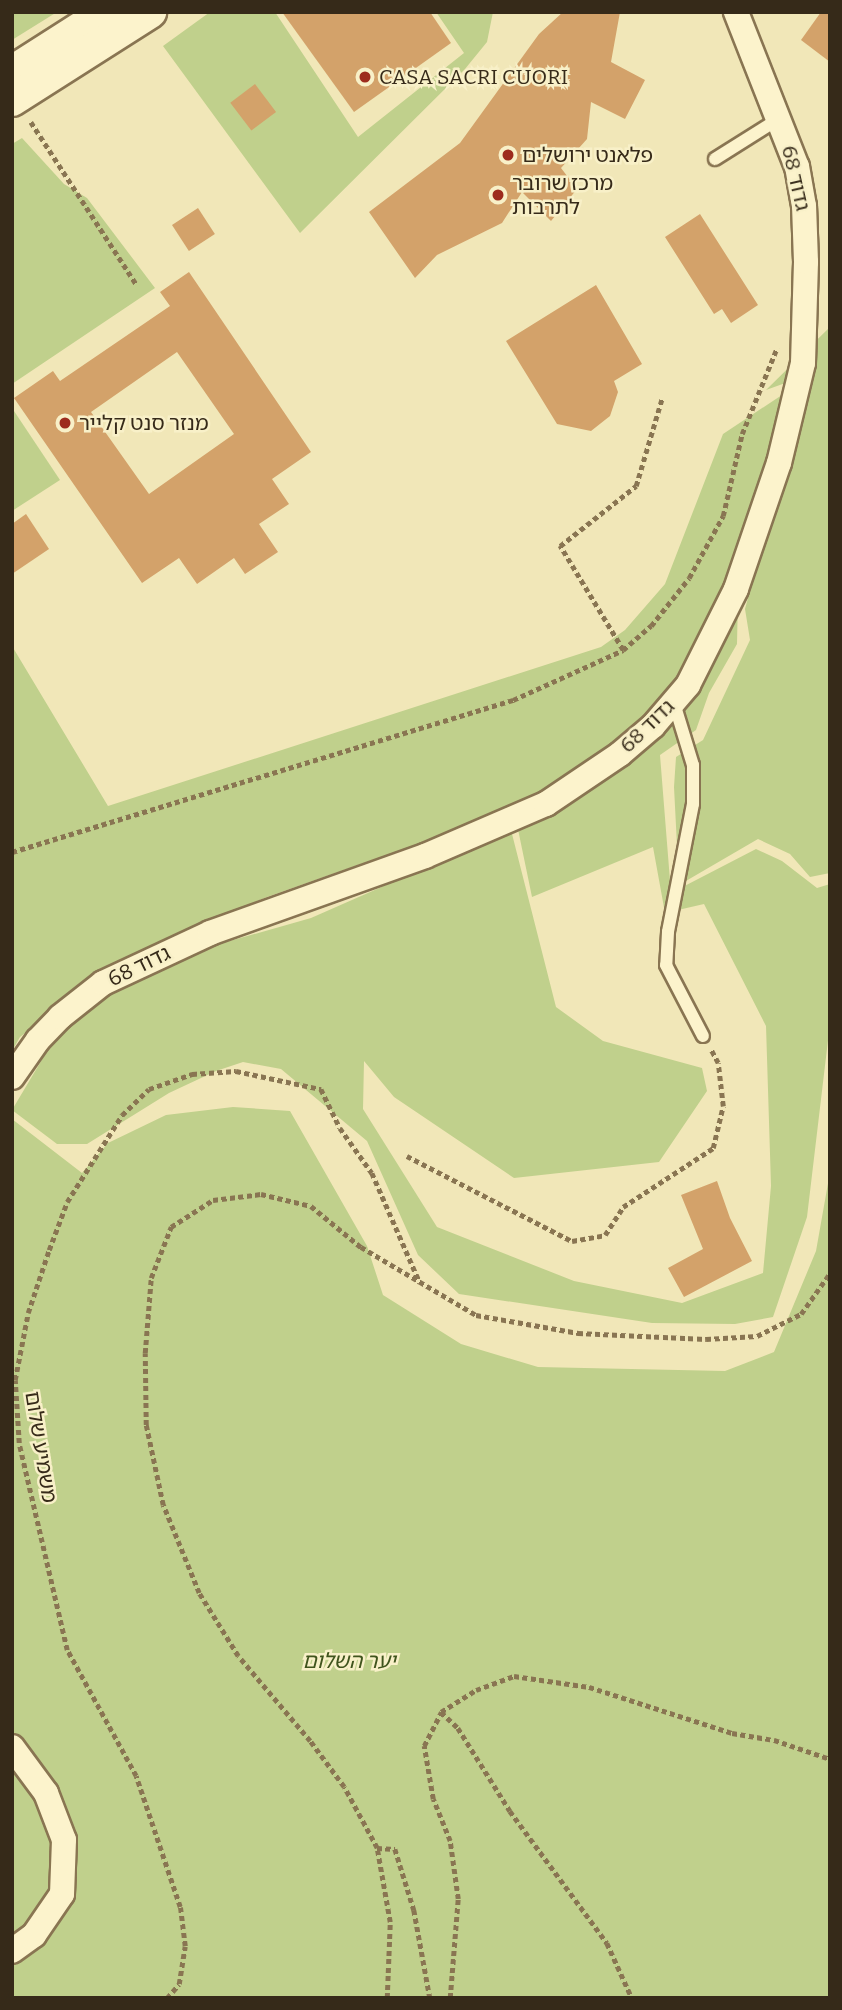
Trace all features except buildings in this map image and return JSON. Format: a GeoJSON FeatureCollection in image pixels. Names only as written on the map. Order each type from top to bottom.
{"type":"FeatureCollection","features":[{"type":"Feature","properties":{"kind":"street"},"geometry":{"type":"LineString","coordinates":[[13,90],[106,12]]}},
{"type":"Feature","properties":{"kind":"street"},"geometry":{"type":"LineString","coordinates":[[13,90],[150,12]]}},
{"type":"Feature","properties":{"kind":"street","name":"גדוד 68"},"geometry":{"type":"LineString","coordinates":[[730,12],[745,37]]}},
{"type":"Feature","properties":{"kind":"street","name":"גדוד 68"},"geometry":{"type":"LineString","coordinates":[[12,1077],[38,1040],[60,1017],[103,983],[210,933],[425,856],[546,804],[620,754],[653,726],[688,685],[736,589],[779,463],[803,363],[806,308],[804,206],[797,167],[780,118],[736,12]]}},
{"type":"Feature","properties":{"kind":"street"},"geometry":{"type":"LineString","coordinates":[[12,1747],[46,1793],[64,1840],[62,1894],[34,1935],[12,1951]]}},
{"type":"Feature","properties":{"kind":"lane"},"geometry":{"type":"LineString","coordinates":[[715,159],[780,118]]}},
{"type":"Feature","properties":{"kind":"lane"},"geometry":{"type":"LineString","coordinates":[[674,703],[693,765],[693,804],[668,932],[666,965],[703,1036]]}},
{"type":"Feature","properties":{"kind":"path"},"geometry":{"type":"LineString","coordinates":[[13,90],[137,285]]}},
{"type":"Feature","properties":{"kind":"path"},"geometry":{"type":"LineString","coordinates":[[12,852],[513,700],[623,650],[651,626],[689,578],[723,516],[742,434],[781,336],[806,308]]}},
{"type":"Feature","properties":{"kind":"path"},"geometry":{"type":"LineString","coordinates":[[623,650],[560,546],[636,486],[662,398]]}},
{"type":"Feature","properties":{"kind":"path"},"geometry":{"type":"LineString","coordinates":[[407,1156],[477,1195],[572,1241],[605,1235],[623,1207],[713,1148],[723,1106],[718,1063],[703,1036]]}},
{"type":"Feature","properties":{"kind":"path","name":"משמיע שלום"},"geometry":{"type":"LineString","coordinates":[[167,1998],[180,1984],[185,1947],[180,1907],[136,1776],[89,1684],[67,1650],[19,1443],[15,1380],[28,1313],[67,1202],[122,1115],[149,1089],[192,1074],[236,1071],[321,1089],[340,1128],[372,1173],[420,1284]]}},
{"type":"Feature","properties":{"kind":"path"},"geometry":{"type":"LineString","coordinates":[[387,1998],[390,1922],[377,1848],[344,1787],[310,1741],[238,1656],[199,1594],[163,1505],[146,1425],[146,1340],[150,1278],[171,1227],[212,1200],[261,1194],[312,1206],[361,1247],[476,1315],[578,1333],[706,1339],[757,1336],[801,1314],[830,1273]]}},
{"type":"Feature","properties":{"kind":"path"},"geometry":{"type":"LineString","coordinates":[[12,1392],[15,1380]]}},
{"type":"Feature","properties":{"kind":"path"},"geometry":{"type":"LineString","coordinates":[[450,1998],[458,1899],[450,1841],[433,1799],[424,1746],[441,1712],[476,1690],[514,1676],[589,1687],[732,1733],[774,1740],[830,1759]]}},
{"type":"Feature","properties":{"kind":"path"},"geometry":{"type":"LineString","coordinates":[[441,1712],[458,1728],[510,1811],[607,1943],[632,1998]]}},
{"type":"Feature","properties":{"kind":"path"},"geometry":{"type":"LineString","coordinates":[[377,1848],[395,1849],[414,1910],[430,1998]]}},
{"type":"Feature","properties":{"kind":"green space"},"geometry":{"type":"Polygon","coordinates":[[[12,12],[57,12],[12,40],[12,12]]]}},
{"type":"Feature","properties":{"kind":"green space"},"geometry":{"type":"Polygon","coordinates":[[[210,12],[275,12],[358,137],[464,53],[436,12],[493,12],[487,42],[465,69],[300,233],[163,46],[210,12]]]}},
{"type":"Feature","properties":{"kind":"green space"},"geometry":{"type":"Polygon","coordinates":[[[22,138],[64,184],[87,198],[155,288],[12,384],[12,144],[22,138]]]}},
{"type":"Feature","properties":{"kind":"green space"},"geometry":{"type":"Polygon","coordinates":[[[830,327],[830,873],[810,877],[790,854],[758,839],[679,885],[674,787],[676,757],[703,740],[750,640],[745,609],[793,455],[813,373],[766,390],[830,327]]]}},
{"type":"Feature","properties":{"kind":"green space"},"geometry":{"type":"Polygon","coordinates":[[[794,387],[739,551],[737,644],[709,693],[696,730],[660,755],[671,893],[756,849],[782,861],[817,888],[830,884],[829,1032],[807,1217],[773,1317],[735,1324],[652,1323],[459,1294],[418,1255],[367,1141],[281,1069],[243,1062],[216,1071],[169,1093],[87,1144],[57,1144],[12,1110],[65,1021],[126,985],[205,948],[311,918],[511,830],[556,1007],[603,1041],[702,1068],[707,1091],[659,1162],[514,1178],[394,1097],[364,1061],[363,1109],[437,1227],[574,1281],[682,1303],[763,1273],[771,1186],[766,1026],[704,904],[665,913],[653,847],[532,897],[514,810],[267,897],[179,933],[101,974],[20,1037],[12,1051],[12,646],[108,806],[601,647],[625,630],[665,584],[723,434],[794,387]]]}},
{"type":"Feature","properties":{"kind":"green space"},"geometry":{"type":"Polygon","coordinates":[[[12,408],[60,480],[12,511],[12,408]]]}},
{"type":"Feature","properties":{"kind":"green space","name":"יער השלום"},"geometry":{"type":"Polygon","coordinates":[[[233,1107],[290,1111],[367,1246],[383,1295],[461,1344],[538,1367],[725,1371],[774,1352],[816,1251],[830,1172],[830,1998],[12,1998],[12,1119],[82,1173],[108,1143],[166,1115],[233,1107]]]}},
{"type":"Feature","properties":{"kind":"place","name":"CASA SACRI CUORI"},"geometry":{"type":"Point","coordinates":[365,77]}},
{"type":"Feature","properties":{"kind":"place","name":"פלאנט ירושלים"},"geometry":{"type":"Point","coordinates":[508,155]}},
{"type":"Feature","properties":{"kind":"place","name":"מרכז שרובר לתרבות"},"geometry":{"type":"Point","coordinates":[498,195]}},
{"type":"Feature","properties":{"kind":"place","name":"מנזר סנט קלייר"},"geometry":{"type":"Point","coordinates":[65,423]}}]}
